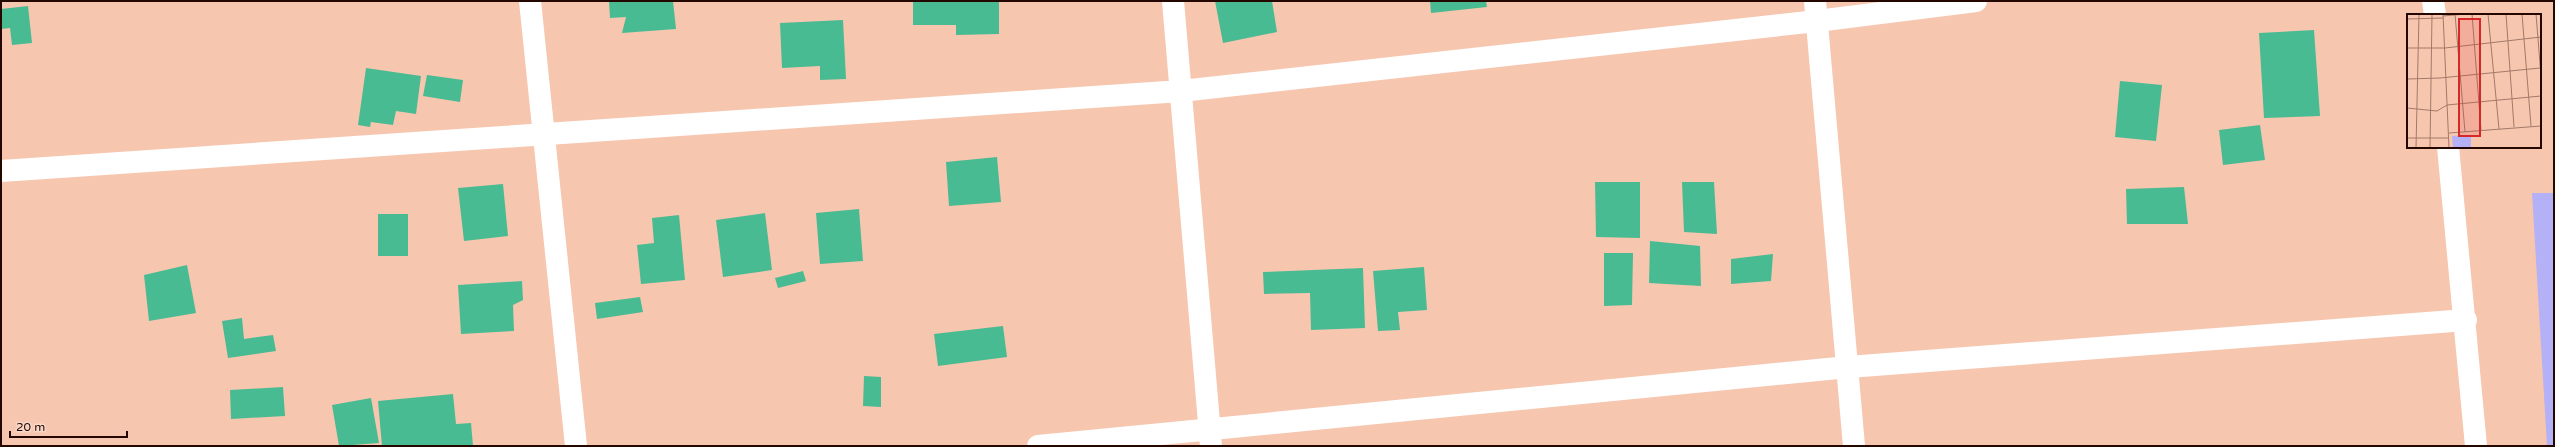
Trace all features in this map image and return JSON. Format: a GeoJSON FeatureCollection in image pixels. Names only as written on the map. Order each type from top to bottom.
{"type":"FeatureCollection","features":[{"type":"Feature","properties":{"kind":"street"},"geometry":{"type":"LineString","coordinates":[[530,1],[576,446]]}},
{"type":"Feature","properties":{"kind":"street"},"geometry":{"type":"LineString","coordinates":[[1173,1],[1211,438]]}},
{"type":"Feature","properties":{"kind":"street"},"geometry":{"type":"LineString","coordinates":[[1,171],[1181,91],[1816,11],[1976,1]]}},
{"type":"Feature","properties":{"kind":"street"},"geometry":{"type":"LineString","coordinates":[[2433,1],[2435,14]]}},
{"type":"Feature","properties":{"kind":"street"},"geometry":{"type":"LineString","coordinates":[[1816,11],[1854,446]]}},
{"type":"Feature","properties":{"kind":"street"},"geometry":{"type":"LineString","coordinates":[[2448,148],[2466,320],[2476,446]]}},
{"type":"Feature","properties":{"kind":"street"},"geometry":{"type":"LineString","coordinates":[[1038,446],[1211,438],[1848,367],[2466,320]]}},
{"type":"Feature","properties":{"kind":"shaded area"},"geometry":{"type":"Polygon","coordinates":[[[2532,193],[2554,193],[2554,446],[2547,446],[2532,193]]]}},
{"type":"Feature","properties":{"kind":"building"},"geometry":{"type":"Polygon","coordinates":[[[609,1],[673,1],[676,29],[622,33],[626,17],[610,18],[609,1]]]}},
{"type":"Feature","properties":{"kind":"building"},"geometry":{"type":"Polygon","coordinates":[[[913,1],[999,1],[999,34],[956,35],[956,25],[913,25],[913,1]]]}},
{"type":"Feature","properties":{"kind":"building"},"geometry":{"type":"Polygon","coordinates":[[[1215,1],[1272,1],[1277,32],[1223,43],[1215,1]]]}},
{"type":"Feature","properties":{"kind":"building"},"geometry":{"type":"Polygon","coordinates":[[[1430,1],[1486,1],[1487,7],[1431,13],[1430,1]]]}},
{"type":"Feature","properties":{"kind":"building"},"geometry":{"type":"Polygon","coordinates":[[[28,6],[32,43],[12,45],[10,28],[1,29],[1,9],[28,6]]]}},
{"type":"Feature","properties":{"kind":"building"},"geometry":{"type":"Polygon","coordinates":[[[843,20],[846,79],[820,80],[820,66],[782,68],[780,23],[843,20]]]}},
{"type":"Feature","properties":{"kind":"building"},"geometry":{"type":"Polygon","coordinates":[[[2314,30],[2320,116],[2264,118],[2259,33],[2314,30]]]}},
{"type":"Feature","properties":{"kind":"building"},"geometry":{"type":"Polygon","coordinates":[[[366,68],[421,76],[416,114],[396,111],[393,125],[371,122],[370,127],[358,125],[366,68]]]}},
{"type":"Feature","properties":{"kind":"building"},"geometry":{"type":"Polygon","coordinates":[[[427,75],[463,80],[460,102],[423,96],[427,75]]]}},
{"type":"Feature","properties":{"kind":"building"},"geometry":{"type":"Polygon","coordinates":[[[2120,81],[2162,85],[2156,141],[2115,137],[2120,81]]]}},
{"type":"Feature","properties":{"kind":"building"},"geometry":{"type":"Polygon","coordinates":[[[2260,125],[2265,160],[2223,165],[2219,130],[2260,125]]]}},
{"type":"Feature","properties":{"kind":"building"},"geometry":{"type":"Polygon","coordinates":[[[997,157],[1001,202],[949,206],[946,162],[997,157]]]}},
{"type":"Feature","properties":{"kind":"building"},"geometry":{"type":"Polygon","coordinates":[[[1595,182],[1640,182],[1640,238],[1596,237],[1595,182]]]}},
{"type":"Feature","properties":{"kind":"building"},"geometry":{"type":"Polygon","coordinates":[[[1682,182],[1714,182],[1717,234],[1684,232],[1682,182]]]}},
{"type":"Feature","properties":{"kind":"building"},"geometry":{"type":"Polygon","coordinates":[[[503,184],[508,236],[464,241],[458,188],[503,184]]]}},
{"type":"Feature","properties":{"kind":"building"},"geometry":{"type":"Polygon","coordinates":[[[2184,187],[2188,224],[2127,224],[2126,189],[2184,187]]]}},
{"type":"Feature","properties":{"kind":"building"},"geometry":{"type":"Polygon","coordinates":[[[859,209],[863,261],[820,264],[816,213],[859,209]]]}},
{"type":"Feature","properties":{"kind":"building"},"geometry":{"type":"Polygon","coordinates":[[[765,213],[772,270],[723,277],[716,220],[765,213]]]}},
{"type":"Feature","properties":{"kind":"building"},"geometry":{"type":"Polygon","coordinates":[[[378,214],[408,214],[408,256],[378,256],[378,214]]]}},
{"type":"Feature","properties":{"kind":"building"},"geometry":{"type":"Polygon","coordinates":[[[679,215],[685,280],[641,284],[637,245],[654,243],[652,218],[679,215]]]}},
{"type":"Feature","properties":{"kind":"building"},"geometry":{"type":"Polygon","coordinates":[[[1650,241],[1700,246],[1701,286],[1649,283],[1650,241]]]}},
{"type":"Feature","properties":{"kind":"building"},"geometry":{"type":"Polygon","coordinates":[[[1604,253],[1633,253],[1632,305],[1604,306],[1604,253]]]}},
{"type":"Feature","properties":{"kind":"building"},"geometry":{"type":"Polygon","coordinates":[[[1773,254],[1771,281],[1731,284],[1731,259],[1773,254]]]}},
{"type":"Feature","properties":{"kind":"building"},"geometry":{"type":"Polygon","coordinates":[[[187,265],[196,313],[149,321],[144,275],[187,265]]]}},
{"type":"Feature","properties":{"kind":"building"},"geometry":{"type":"Polygon","coordinates":[[[1424,267],[1427,310],[1398,312],[1400,330],[1378,331],[1373,271],[1424,267]]]}},
{"type":"Feature","properties":{"kind":"building"},"geometry":{"type":"Polygon","coordinates":[[[1363,268],[1365,328],[1311,330],[1310,293],[1264,294],[1263,272],[1363,268]]]}},
{"type":"Feature","properties":{"kind":"building"},"geometry":{"type":"Polygon","coordinates":[[[803,271],[806,281],[778,288],[775,278],[803,271]]]}},
{"type":"Feature","properties":{"kind":"building"},"geometry":{"type":"Polygon","coordinates":[[[522,281],[523,300],[513,305],[514,331],[461,334],[458,285],[522,281]]]}},
{"type":"Feature","properties":{"kind":"building"},"geometry":{"type":"Polygon","coordinates":[[[640,297],[643,312],[597,319],[595,303],[640,297]]]}},
{"type":"Feature","properties":{"kind":"building"},"geometry":{"type":"Polygon","coordinates":[[[242,318],[244,339],[273,335],[276,351],[228,358],[222,321],[242,318]]]}},
{"type":"Feature","properties":{"kind":"building"},"geometry":{"type":"Polygon","coordinates":[[[1003,326],[1007,357],[938,366],[934,334],[1003,326]]]}},
{"type":"Feature","properties":{"kind":"building"},"geometry":{"type":"Polygon","coordinates":[[[864,376],[881,377],[881,407],[863,406],[864,376]]]}},
{"type":"Feature","properties":{"kind":"building"},"geometry":{"type":"Polygon","coordinates":[[[283,387],[285,416],[231,419],[230,390],[283,387]]]}},
{"type":"Feature","properties":{"kind":"building"},"geometry":{"type":"Polygon","coordinates":[[[453,394],[456,424],[471,423],[473,446],[382,446],[378,401],[453,394]]]}},
{"type":"Feature","properties":{"kind":"building"},"geometry":{"type":"Polygon","coordinates":[[[371,398],[379,443],[339,446],[332,405],[371,398]]]}}]}
